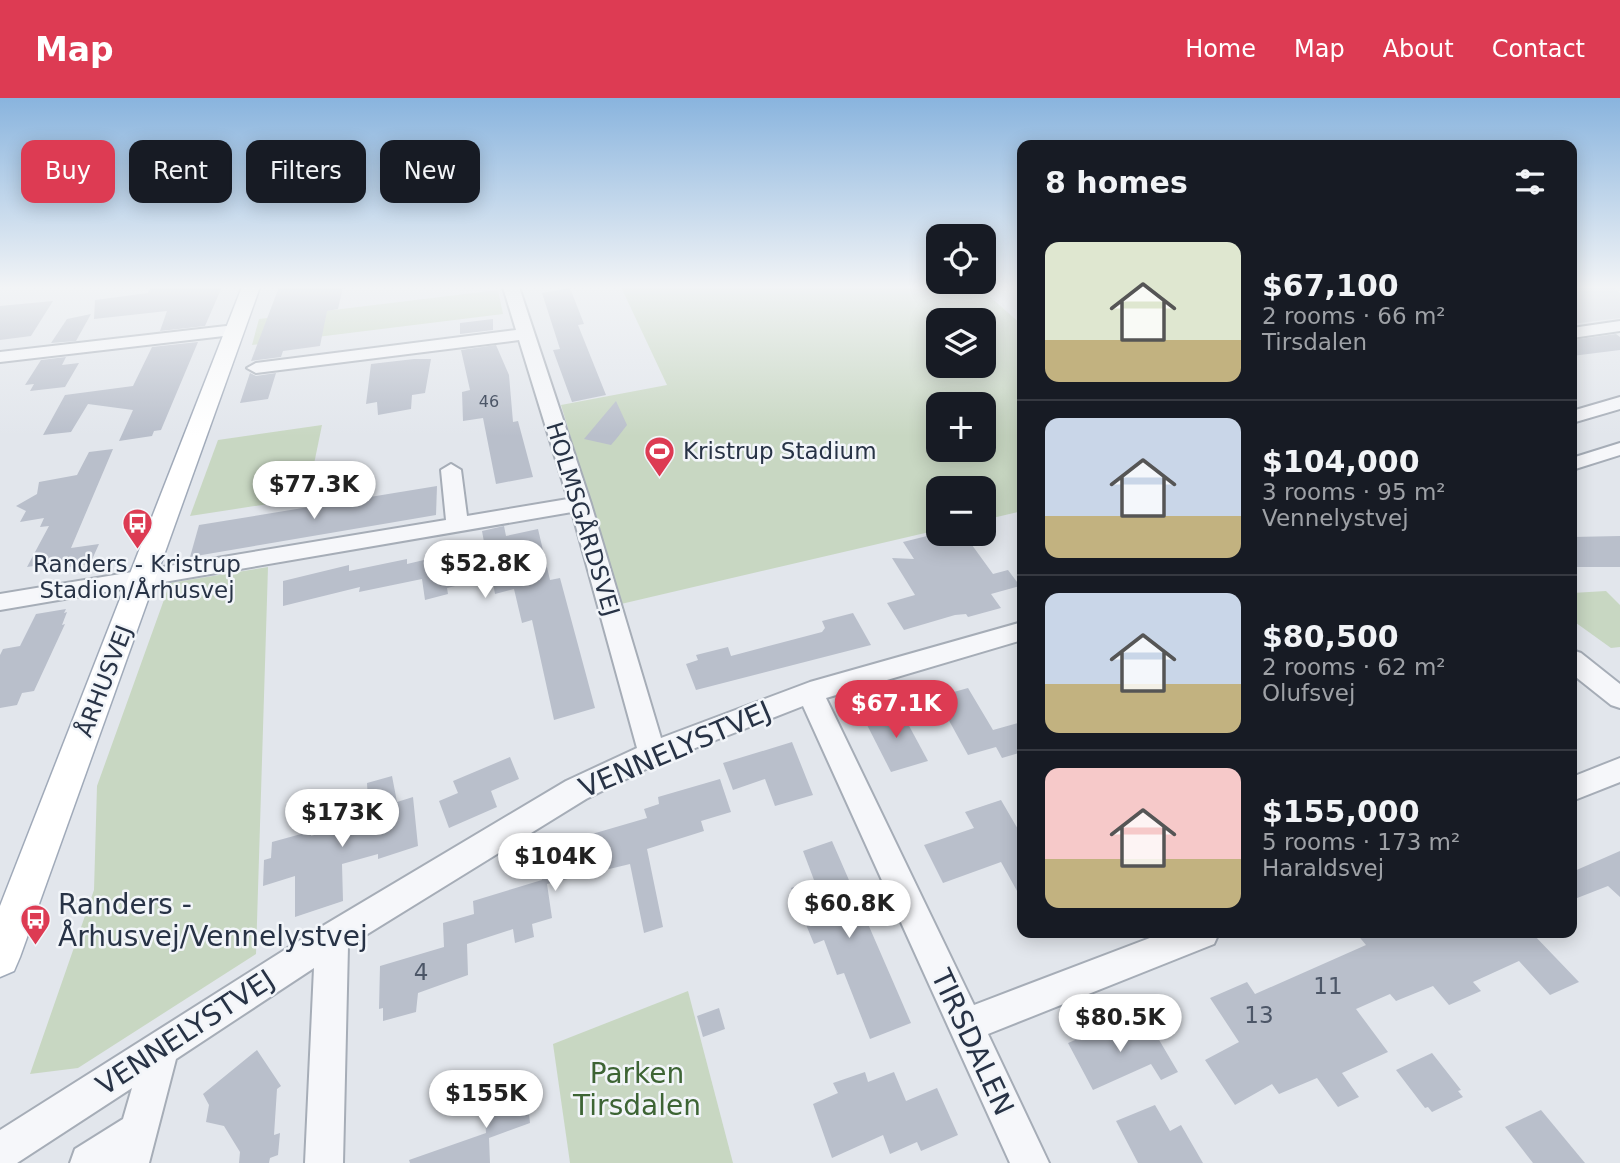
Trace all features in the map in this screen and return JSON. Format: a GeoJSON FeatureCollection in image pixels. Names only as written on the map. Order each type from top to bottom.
{"type":"FeatureCollection","features":[{"type":"Feature","properties":{"kind":"main road","name":"ÅRHUSVEJ"},"geometry":{"type":"LineString","coordinates":[[0,957],[6,927],[144,577],[232,337]]}},
{"type":"Feature","properties":{"kind":"street"},"geometry":{"type":"LineString","coordinates":[[0,357],[176,337]]}},
{"type":"Feature","properties":{"kind":"street"},"geometry":{"type":"LineString","coordinates":[[256,368],[504,337]]}},
{"type":"Feature","properties":{"kind":"street","name":"HOLMSGÅRDSVEJ"},"geometry":{"type":"LineString","coordinates":[[526,337],[580,504],[652,753]]}},
{"type":"Feature","properties":{"kind":"street"},"geometry":{"type":"LineString","coordinates":[[1577,416],[1620,403]]}},
{"type":"Feature","properties":{"kind":"street"},"geometry":{"type":"LineString","coordinates":[[1577,459],[1620,449]]}},
{"type":"Feature","properties":{"kind":"street"},"geometry":{"type":"LineString","coordinates":[[451,470],[457,525]]}},
{"type":"Feature","properties":{"kind":"street"},"geometry":{"type":"LineString","coordinates":[[0,602],[580,504]]}},
{"type":"Feature","properties":{"kind":"street","name":"VENNELYSTVEJ"},"geometry":{"type":"LineString","coordinates":[[0,1152],[332,938],[576,790],[652,753],[810,692],[1017,632]]}},
{"type":"Feature","properties":{"kind":"street"},"geometry":{"type":"LineString","coordinates":[[1577,664],[1620,698]]}},
{"type":"Feature","properties":{"kind":"street","name":"TIRSDALEN"},"geometry":{"type":"LineString","coordinates":[[810,692],[1030,1163]]}},
{"type":"Feature","properties":{"kind":"street"},"geometry":{"type":"LineString","coordinates":[[1577,787],[1620,770]]}},
{"type":"Feature","properties":{"kind":"street"},"geometry":{"type":"LineString","coordinates":[[324,1163],[332,938]]}},
{"type":"Feature","properties":{"kind":"street"},"geometry":{"type":"LineString","coordinates":[[965,1026],[1190,938]]}},
{"type":"Feature","properties":{"kind":"street"},"geometry":{"type":"LineString","coordinates":[[89,1163],[135,1147],[161,1048]]}},
{"type":"Feature","properties":{"kind":"green space"},"geometry":{"type":"Polygon","coordinates":[[[254,337],[319,337],[252,345],[254,337]]]}},
{"type":"Feature","properties":{"kind":"green space"},"geometry":{"type":"Polygon","coordinates":[[[644,337],[926,337],[926,378],[996,378],[996,337],[1017,337],[1017,512],[996,517],[996,476],[926,476],[926,533],[621,604],[561,405],[667,385],[644,337]]]}},
{"type":"Feature","properties":{"kind":"green space"},"geometry":{"type":"Polygon","coordinates":[[[322,425],[307,498],[190,516],[218,440],[322,425]]]}},
{"type":"Feature","properties":{"kind":"green space"},"geometry":{"type":"Polygon","coordinates":[[[268,567],[256,954],[78,1068],[30,1074],[94,890],[97,786],[170,583],[268,567]]]}},
{"type":"Feature","properties":{"kind":"green space"},"geometry":{"type":"Polygon","coordinates":[[[1606,591],[1620,605],[1620,647],[1611,648],[1577,624],[1577,593],[1606,591]]]}},
{"type":"Feature","properties":{"kind":"green space","name":"Parken Tirsdalen"},"geometry":{"type":"Polygon","coordinates":[[[688,991],[733,1163],[570,1163],[553,1044],[688,991]]]}},
{"type":"Feature","properties":{"kind":"building"},"geometry":{"type":"Polygon","coordinates":[[[0,337],[26,337],[0,340],[0,337]]]}},
{"type":"Feature","properties":{"kind":"building"},"geometry":{"type":"Polygon","coordinates":[[[55,337],[78,337],[76,341],[51,343],[55,337]]]}},
{"type":"Feature","properties":{"kind":"building"},"geometry":{"type":"Polygon","coordinates":[[[260,337],[322,337],[320,346],[283,351],[281,357],[251,361],[260,337]]]}},
{"type":"Feature","properties":{"kind":"building"},"geometry":{"type":"Polygon","coordinates":[[[556,337],[583,337],[606,395],[572,402],[553,350],[560,349],[556,337]]]}},
{"type":"Feature","properties":{"kind":"building"},"geometry":{"type":"Polygon","coordinates":[[[1620,337],[1620,350],[1577,355],[1577,339],[1620,337]]]}},
{"type":"Feature","properties":{"kind":"building"},"geometry":{"type":"Polygon","coordinates":[[[198,342],[161,430],[154,431],[152,436],[119,441],[133,410],[88,404],[71,432],[43,435],[65,395],[133,386],[152,347],[198,342]]]}},
{"type":"Feature","properties":{"kind":"building"},"geometry":{"type":"Polygon","coordinates":[[[496,345],[509,375],[513,422],[518,421],[533,477],[496,484],[483,418],[463,421],[462,392],[470,390],[461,350],[496,345]]]}},
{"type":"Feature","properties":{"kind":"building"},"geometry":{"type":"Polygon","coordinates":[[[66,357],[62,365],[79,363],[65,387],[30,391],[34,384],[25,385],[41,360],[66,357]]]}},
{"type":"Feature","properties":{"kind":"building"},"geometry":{"type":"Polygon","coordinates":[[[431,359],[425,393],[412,395],[411,409],[378,415],[377,402],[366,404],[371,364],[431,359]]]}},
{"type":"Feature","properties":{"kind":"building"},"geometry":{"type":"Polygon","coordinates":[[[250,373],[256,376],[276,373],[268,399],[240,403],[250,373]]]}},
{"type":"Feature","properties":{"kind":"building"},"geometry":{"type":"Polygon","coordinates":[[[616,401],[627,425],[617,438],[611,445],[584,439],[616,401]]]}},
{"type":"Feature","properties":{"kind":"building"},"geometry":{"type":"Polygon","coordinates":[[[113,449],[71,548],[99,544],[90,564],[62,568],[65,561],[27,567],[49,526],[40,527],[44,518],[20,522],[26,511],[16,506],[37,494],[39,482],[77,475],[89,452],[113,449]]]}},
{"type":"Feature","properties":{"kind":"building"},"geometry":{"type":"Polygon","coordinates":[[[437,486],[436,515],[190,557],[199,525],[437,486]]]}},
{"type":"Feature","properties":{"kind":"building"},"geometry":{"type":"Polygon","coordinates":[[[504,526],[506,536],[538,529],[550,580],[560,578],[595,708],[554,720],[532,620],[522,623],[514,589],[495,594],[492,577],[447,588],[448,594],[425,600],[422,579],[359,592],[360,587],[283,606],[283,581],[349,565],[349,571],[407,559],[407,564],[458,552],[457,548],[484,542],[482,531],[504,526]]]}},
{"type":"Feature","properties":{"kind":"building"},"geometry":{"type":"Polygon","coordinates":[[[926,536],[926,546],[973,546],[993,574],[1008,570],[1017,582],[1017,587],[991,594],[1001,608],[968,617],[966,614],[955,615],[904,630],[887,603],[915,595],[892,558],[914,559],[903,542],[926,536]]]}},
{"type":"Feature","properties":{"kind":"building"},"geometry":{"type":"Polygon","coordinates":[[[1620,536],[1620,567],[1577,567],[1577,537],[1620,536]]]}},
{"type":"Feature","properties":{"kind":"building"},"geometry":{"type":"Polygon","coordinates":[[[66,609],[62,625],[65,624],[34,691],[22,693],[17,705],[0,708],[0,655],[3,649],[20,646],[36,614],[66,609]]]}},
{"type":"Feature","properties":{"kind":"building"},"geometry":{"type":"Polygon","coordinates":[[[853,613],[871,645],[696,690],[686,664],[698,660],[696,655],[728,647],[731,656],[822,632],[825,628],[822,621],[853,613]]]}},
{"type":"Feature","properties":{"kind":"building"},"geometry":{"type":"Polygon","coordinates":[[[968,688],[993,730],[1017,723],[1017,754],[1002,758],[996,747],[968,755],[936,697],[968,688]]]}},
{"type":"Feature","properties":{"kind":"building"},"geometry":{"type":"Polygon","coordinates":[[[900,709],[928,761],[891,772],[864,719],[900,709]]]}},
{"type":"Feature","properties":{"kind":"building"},"geometry":{"type":"Polygon","coordinates":[[[792,742],[813,795],[775,806],[765,779],[733,790],[723,763],[792,742]]]}},
{"type":"Feature","properties":{"kind":"building"},"geometry":{"type":"Polygon","coordinates":[[[510,757],[519,779],[491,791],[497,807],[449,828],[439,801],[458,793],[453,781],[510,757]]]}},
{"type":"Feature","properties":{"kind":"building"},"geometry":{"type":"Polygon","coordinates":[[[392,776],[397,802],[413,797],[418,846],[378,859],[378,854],[342,864],[343,901],[295,917],[295,876],[263,886],[264,860],[271,858],[272,842],[312,831],[311,836],[369,818],[367,783],[392,776]]]}},
{"type":"Feature","properties":{"kind":"building"},"geometry":{"type":"Polygon","coordinates":[[[720,779],[731,812],[701,821],[704,831],[647,849],[663,927],[644,933],[630,864],[547,884],[552,918],[532,924],[534,937],[515,943],[513,929],[467,944],[468,975],[418,993],[416,1012],[383,1021],[383,1008],[379,1009],[380,966],[444,947],[443,923],[474,914],[473,901],[542,880],[540,863],[570,854],[568,841],[647,818],[644,809],[659,804],[658,797],[720,779]]]}},
{"type":"Feature","properties":{"kind":"building"},"geometry":{"type":"Polygon","coordinates":[[[1001,800],[1017,827],[1017,891],[1001,862],[943,883],[924,845],[974,828],[965,812],[1001,800]]]}},
{"type":"Feature","properties":{"kind":"building"},"geometry":{"type":"Polygon","coordinates":[[[832,841],[911,1023],[870,1039],[844,973],[837,975],[824,940],[814,944],[791,888],[814,880],[803,851],[832,841]]]}},
{"type":"Feature","properties":{"kind":"building"},"geometry":{"type":"Polygon","coordinates":[[[1620,851],[1620,897],[1608,886],[1577,898],[1577,870],[1620,851]]]}},
{"type":"Feature","properties":{"kind":"building"},"geometry":{"type":"Polygon","coordinates":[[[1360,938],[1537,938],[1579,982],[1550,995],[1519,961],[1473,982],[1481,991],[1449,1005],[1433,986],[1396,1001],[1390,994],[1356,1009],[1388,1052],[1342,1073],[1359,1097],[1338,1107],[1317,1078],[1279,1094],[1272,1084],[1235,1105],[1205,1060],[1239,1042],[1210,998],[1247,982],[1255,994],[1366,945],[1360,938]]]}},
{"type":"Feature","properties":{"kind":"building"},"geometry":{"type":"Polygon","coordinates":[[[719,1008],[725,1029],[703,1037],[697,1016],[719,1008]]]}},
{"type":"Feature","properties":{"kind":"building"},"geometry":{"type":"Polygon","coordinates":[[[1129,1017],[1142,1039],[1155,1033],[1178,1072],[1161,1080],[1151,1064],[1093,1090],[1068,1043],[1129,1017]]]}},
{"type":"Feature","properties":{"kind":"building"},"geometry":{"type":"Polygon","coordinates":[[[257,1050],[281,1086],[277,1089],[274,1135],[280,1133],[278,1155],[270,1158],[269,1163],[239,1163],[240,1152],[224,1126],[206,1122],[209,1105],[203,1094],[257,1050]]]}},
{"type":"Feature","properties":{"kind":"building"},"geometry":{"type":"Polygon","coordinates":[[[1432,1053],[1461,1090],[1458,1091],[1463,1097],[1432,1112],[1428,1107],[1425,1108],[1396,1070],[1432,1053]]]}},
{"type":"Feature","properties":{"kind":"building"},"geometry":{"type":"Polygon","coordinates":[[[865,1072],[868,1082],[894,1072],[906,1101],[937,1088],[958,1135],[921,1151],[917,1142],[890,1154],[883,1135],[832,1158],[813,1104],[838,1093],[833,1083],[865,1072]]]}},
{"type":"Feature","properties":{"kind":"building"},"geometry":{"type":"Polygon","coordinates":[[[526,1086],[530,1123],[489,1138],[490,1163],[410,1163],[409,1160],[486,1133],[484,1100],[526,1086]]]}},
{"type":"Feature","properties":{"kind":"building"},"geometry":{"type":"Polygon","coordinates":[[[1155,1105],[1170,1131],[1181,1125],[1203,1163],[1138,1163],[1116,1121],[1155,1105]]]}},
{"type":"Feature","properties":{"kind":"building"},"geometry":{"type":"Polygon","coordinates":[[[1541,1110],[1585,1163],[1533,1163],[1505,1127],[1541,1110]]]}},
{"type":"Feature","properties":{"kind":"place","name":"Kristrup Stadium"},"geometry":{"type":"Point","coordinates":[660,478]}},
{"type":"Feature","properties":{"kind":"place","name":"Randers - Kristrup Stadion/Århusvej"},"geometry":{"type":"Point","coordinates":[137,550]}},
{"type":"Feature","properties":{"kind":"place","name":"Randers - Århusvej/Vennelystvej"},"geometry":{"type":"Point","coordinates":[35,947]}}]}
